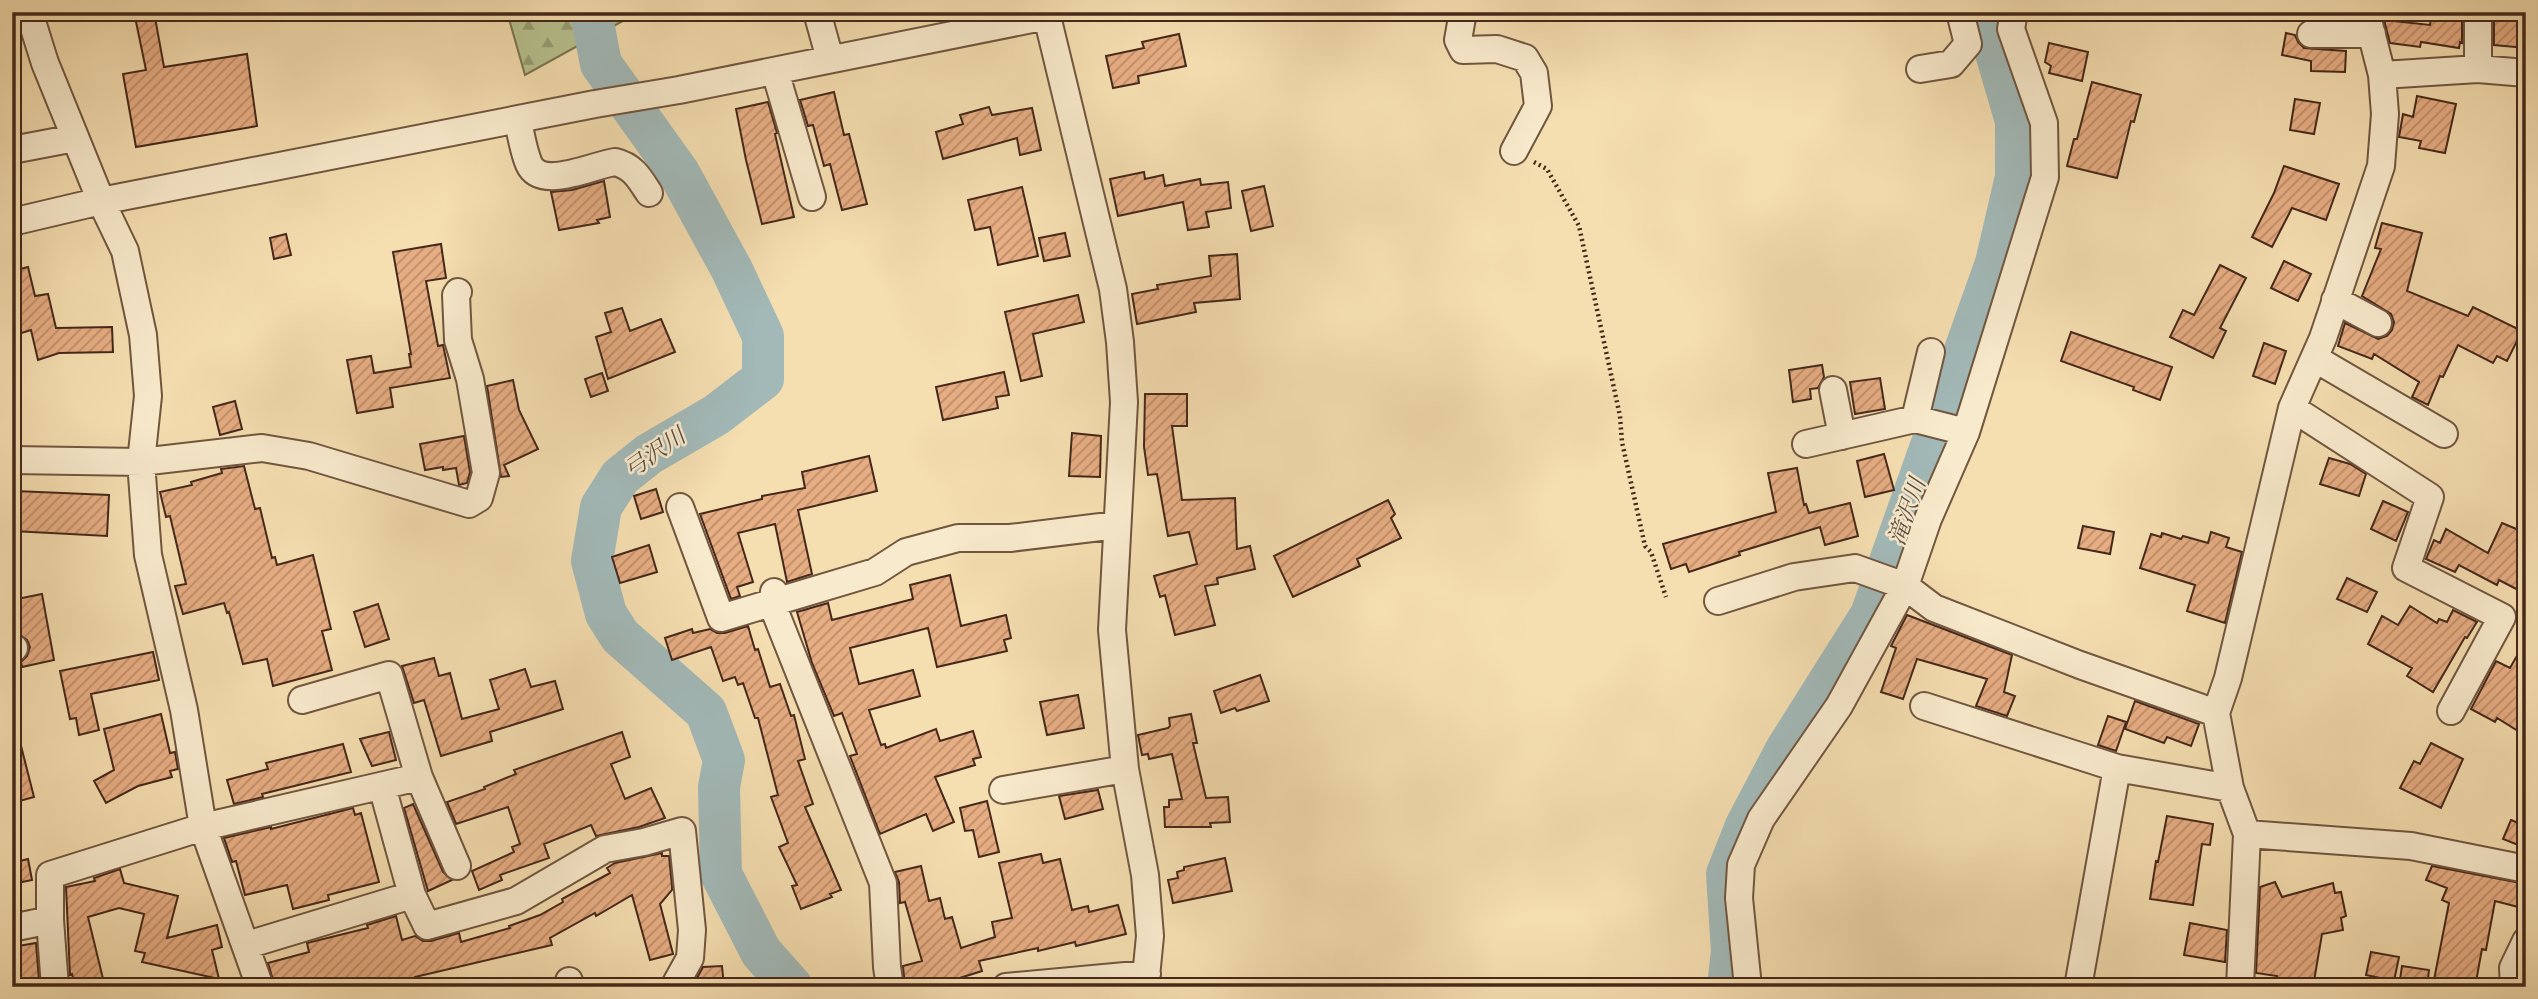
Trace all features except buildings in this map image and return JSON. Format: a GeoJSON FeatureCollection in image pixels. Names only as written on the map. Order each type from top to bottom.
{"type":"FeatureCollection","features":[{"type":"Feature","properties":{"kind":"street"},"geometry":{"type":"LineString","coordinates":[[29,12],[45,63],[75,138],[125,251],[143,335],[148,396],[141,462],[148,555],[184,710],[203,827],[260,987]]}},
{"type":"Feature","properties":{"kind":"street"},"geometry":{"type":"LineString","coordinates":[[817,12],[830,59]]}},
{"type":"Feature","properties":{"kind":"street"},"geometry":{"type":"LineString","coordinates":[[1463,12],[1458,40],[1463,50],[1497,50],[1525,58],[1534,73],[1538,106],[1514,151]]}},
{"type":"Feature","properties":{"kind":"street"},"geometry":{"type":"LineString","coordinates":[[1920,69],[1951,64],[1968,44],[1960,12]]}},
{"type":"Feature","properties":{"kind":"street"},"geometry":{"type":"LineString","coordinates":[[1748,987],[1739,898],[1741,865],[1761,819],[1839,706],[1905,586],[1928,519],[1966,432],[2045,177],[2044,123],[2011,29],[2014,12]]}},
{"type":"Feature","properties":{"kind":"street"},"geometry":{"type":"LineString","coordinates":[[2478,12],[2478,69]]}},
{"type":"Feature","properties":{"kind":"street"},"geometry":{"type":"LineString","coordinates":[[12,222],[101,201],[679,90],[1046,14],[1113,289],[1125,402],[1112,630],[1125,769],[1145,875],[1150,936],[1146,980],[1006,987]]}},
{"type":"Feature","properties":{"kind":"street"},"geometry":{"type":"LineString","coordinates":[[2240,987],[2248,834],[2230,788],[2216,713],[2228,678],[2292,408],[2314,358],[2381,166],[2385,114],[2382,75],[2369,23],[2312,34]]}},
{"type":"Feature","properties":{"kind":"street"},"geometry":{"type":"LineString","coordinates":[[2382,75],[2478,69],[2526,73]]}},
{"type":"Feature","properties":{"kind":"street"},"geometry":{"type":"LineString","coordinates":[[775,71],[812,197]]}},
{"type":"Feature","properties":{"kind":"street"},"geometry":{"type":"LineString","coordinates":[[518,121],[530,166],[542,176],[555,177],[615,162],[625,164],[635,172],[649,193]]}},
{"type":"Feature","properties":{"kind":"street"},"geometry":{"type":"LineString","coordinates":[[12,150],[75,138]]}},
{"type":"Feature","properties":{"kind":"street"},"geometry":{"type":"LineString","coordinates":[[12,460],[141,462],[262,449],[309,456],[469,504],[479,498],[486,473],[470,379],[458,340],[458,292]]}},
{"type":"Feature","properties":{"kind":"street"},"geometry":{"type":"LineString","coordinates":[[2335,300],[2378,323]]}},
{"type":"Feature","properties":{"kind":"street"},"geometry":{"type":"LineString","coordinates":[[1915,419],[1931,352]]}},
{"type":"Feature","properties":{"kind":"street"},"geometry":{"type":"LineString","coordinates":[[2314,358],[2444,434]]}},
{"type":"Feature","properties":{"kind":"street"},"geometry":{"type":"LineString","coordinates":[[1833,390],[1842,436]]}},
{"type":"Feature","properties":{"kind":"street"},"geometry":{"type":"LineString","coordinates":[[2292,408],[2430,497],[2406,568],[2502,617],[2451,711]]}},
{"type":"Feature","properties":{"kind":"street"},"geometry":{"type":"LineString","coordinates":[[1806,444],[1915,419],[1966,432]]}},
{"type":"Feature","properties":{"kind":"street"},"geometry":{"type":"LineString","coordinates":[[680,508],[721,618],[773,598],[875,572],[906,552],[958,538],[1010,538],[1117,524]]}},
{"type":"Feature","properties":{"kind":"street"},"geometry":{"type":"LineString","coordinates":[[1718,601],[1794,577],[1855,568],[1905,586],[1934,608],[2080,665],[2216,713]]}},
{"type":"Feature","properties":{"kind":"street"},"geometry":{"type":"LineString","coordinates":[[773,598],[883,883],[890,987]]}},
{"type":"Feature","properties":{"kind":"street"},"geometry":{"type":"LineString","coordinates":[[302,700],[389,676],[419,777],[457,866]]}},
{"type":"Feature","properties":{"kind":"street"},"geometry":{"type":"LineString","coordinates":[[1924,706],[2117,768],[2230,788]]}},
{"type":"Feature","properties":{"kind":"street"},"geometry":{"type":"LineString","coordinates":[[2078,987],[2117,768]]}},
{"type":"Feature","properties":{"kind":"street"},"geometry":{"type":"LineString","coordinates":[[1003,790],[1125,769]]}},
{"type":"Feature","properties":{"kind":"street"},"geometry":{"type":"LineString","coordinates":[[55,987],[50,876],[203,827],[419,777]]}},
{"type":"Feature","properties":{"kind":"street"},"geometry":{"type":"LineString","coordinates":[[382,786],[412,895],[426,926],[516,901],[605,849],[645,842],[682,831],[692,930],[690,958],[674,987]]}},
{"type":"Feature","properties":{"kind":"street"},"geometry":{"type":"LineString","coordinates":[[2248,834],[2411,846],[2526,869]]}},
{"type":"Feature","properties":{"kind":"street"},"geometry":{"type":"LineString","coordinates":[[247,946],[412,895]]}},
{"type":"Feature","properties":{"kind":"street"},"geometry":{"type":"LineString","coordinates":[[12,928],[50,920]]}},
{"type":"Feature","properties":{"kind":"street"},"geometry":{"type":"LineString","coordinates":[[2514,987],[2513,968],[2526,941]]}},
{"type":"Feature","properties":{"kind":"path"},"geometry":{"type":"LineString","coordinates":[[1514,151],[1547,169],[1578,226],[1620,416],[1622,442],[1645,546],[1651,552],[1666,597]]}},
{"type":"Feature","properties":{"kind":"green space"},"geometry":{"type":"Polygon","coordinates":[[[507,12],[639,12],[525,75],[507,12]]]}},
{"type":"Feature","properties":{"kind":"waterway","name":"弓沢川"},"geometry":{"type":"LineString","coordinates":[[591,12],[601,64],[679,173],[732,270],[763,336],[763,379],[716,415],[649,454],[620,477],[601,507],[592,561],[606,614],[620,636],[706,712],[724,760],[719,787],[721,874],[761,952],[792,987]]}},
{"type":"Feature","properties":{"kind":"waterway","name":"滝沢川"},"geometry":{"type":"LineString","coordinates":[[1728,987],[1732,951],[1727,874],[1746,826],[1786,750],[1871,615],[1996,263],[2016,177],[2016,121],[1996,53],[1990,12]]}}]}
